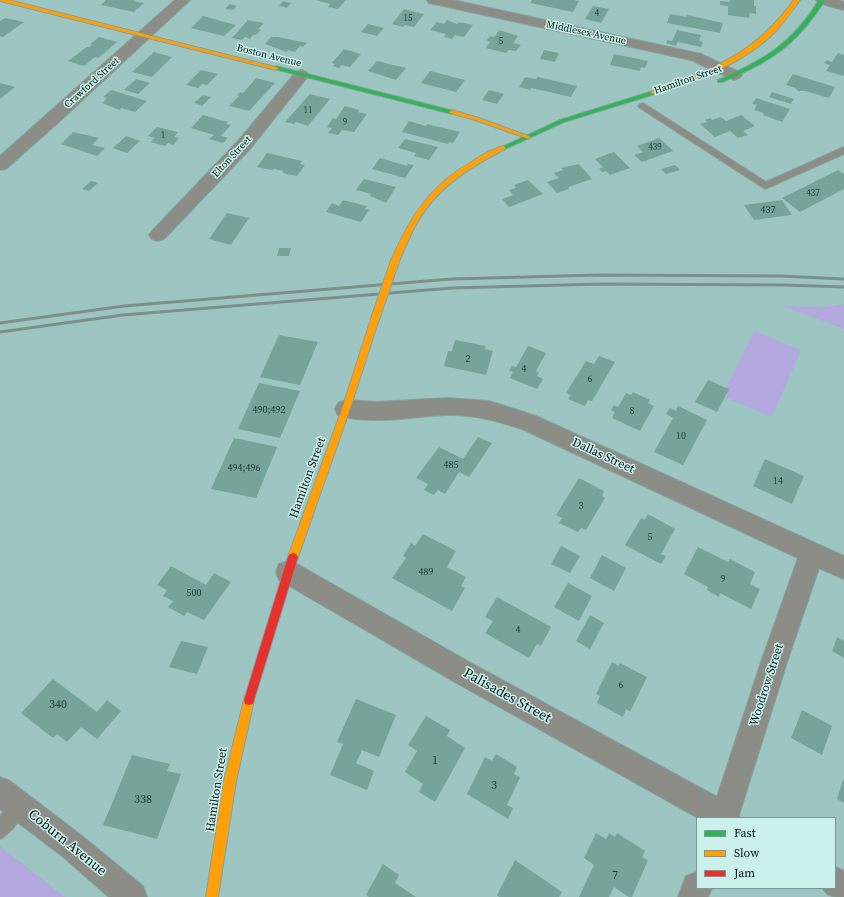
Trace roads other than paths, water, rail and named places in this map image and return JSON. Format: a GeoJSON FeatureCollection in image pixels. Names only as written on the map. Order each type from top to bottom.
{"type":"FeatureCollection","features":[{"type":"Feature","properties":{"kind":"main road","name":"Boston Avenue"},"geometry":{"type":"LineString","coordinates":[[2,0],[457,113],[531,136]]}},
{"type":"Feature","properties":{"kind":"main road","name":"Hamilton Street"},"geometry":{"type":"LineString","coordinates":[[212,897],[216,880],[225,810],[236,747],[253,684],[288,572],[346,409],[395,261],[414,217],[441,185],[464,167],[479,159],[531,136],[560,121],[672,86],[718,67],[740,55],[770,33],[797,0]]}},
{"type":"Feature","properties":{"kind":"main road","name":"Hamilton Street"},"geometry":{"type":"LineString","coordinates":[[713,83],[761,63],[790,42],[810,21],[823,0]]}},
{"type":"Feature","properties":{"kind":"main road","name":"Hamilton Street"},"geometry":{"type":"LineString","coordinates":[[640,107],[656,102]]}},
{"type":"Feature","properties":{"kind":"main road","name":"Hamilton Street"},"geometry":{"type":"LineString","coordinates":[[531,136],[561,131]]}},
{"type":"Feature","properties":{"kind":"street","name":"Crawford Street"},"geometry":{"type":"LineString","coordinates":[[0,165],[183,0]]}},
{"type":"Feature","properties":{"kind":"street","name":"Middlesex Avenue"},"geometry":{"type":"LineString","coordinates":[[434,0],[696,57],[734,75]]}},
{"type":"Feature","properties":{"kind":"street"},"geometry":{"type":"LineString","coordinates":[[823,0],[844,6]]}},
{"type":"Feature","properties":{"kind":"street","name":"Elton Street"},"geometry":{"type":"LineString","coordinates":[[158,235],[244,145],[301,75]]}},
{"type":"Feature","properties":{"kind":"street","name":"Dallas Street"},"geometry":{"type":"LineString","coordinates":[[346,409],[377,411],[448,406],[490,410],[528,422],[844,568]]}},
{"type":"Feature","properties":{"kind":"street","name":"Woodrow Street"},"geometry":{"type":"LineString","coordinates":[[725,817],[774,662],[812,553]]}},
{"type":"Feature","properties":{"kind":"street","name":"Palisades Street"},"geometry":{"type":"LineString","coordinates":[[288,572],[455,668],[723,817]]}},
{"type":"Feature","properties":{"kind":"street","name":"Coburn Avenue"},"geometry":{"type":"LineString","coordinates":[[9,798],[72,846],[132,897]]}},
{"type":"Feature","properties":{"kind":"lane"},"geometry":{"type":"LineString","coordinates":[[640,107],[766,186],[844,150]]}},
{"type":"Feature","properties":{"kind":"lane"},"geometry":{"type":"LineString","coordinates":[[0,830],[9,798]]}},
{"type":"Feature","properties":{"kind":"railway"},"geometry":{"type":"LineString","coordinates":[[0,323],[124,306],[451,279],[600,275],[781,276],[844,279]]}},
{"type":"Feature","properties":{"kind":"railway"},"geometry":{"type":"LineString","coordinates":[[0,332],[123,315],[452,288],[601,284],[784,285],[844,287]]}}]}
